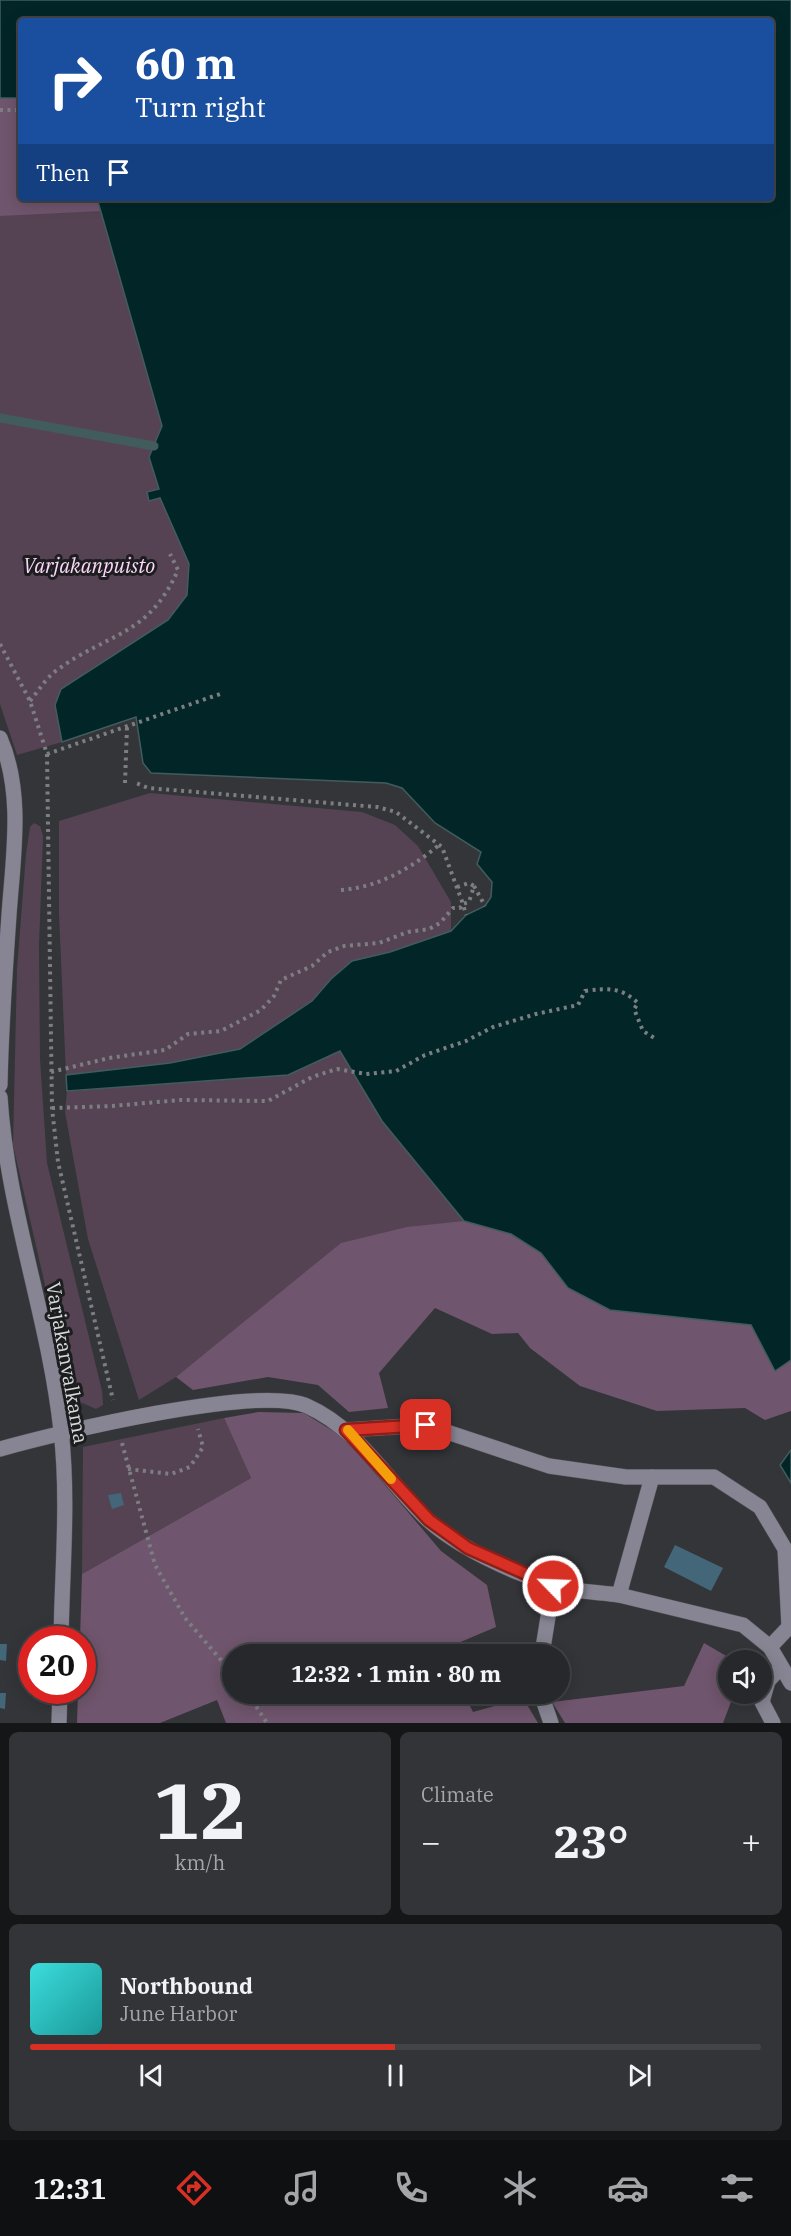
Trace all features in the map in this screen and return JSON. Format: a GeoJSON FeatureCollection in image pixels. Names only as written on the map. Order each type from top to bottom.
{"type":"FeatureCollection","features":[{"type":"Feature","properties":{"kind":"street"},"geometry":{"type":"LineString","coordinates":[[0,738],[16,819],[0,1038],[0,1085]]}},
{"type":"Feature","properties":{"kind":"street","name":"Varjakanvalkama"},"geometry":{"type":"LineString","coordinates":[[0,1097],[3,1148],[52,1376],[61,1432],[64,1484],[61,1626]]}},
{"type":"Feature","properties":{"kind":"street"},"geometry":{"type":"LineString","coordinates":[[0,1449],[61,1432],[185,1408],[259,1400],[306,1405],[346,1430],[429,1520],[468,1548],[553,1586],[619,1595],[743,1625],[770,1647],[791,1683]]}},
{"type":"Feature","properties":{"kind":"street"},"geometry":{"type":"LineString","coordinates":[[346,1430],[426,1425],[549,1466],[626,1477],[714,1477],[760,1507],[785,1549],[789,1627],[770,1647]]}},
{"type":"Feature","properties":{"kind":"street"},"geometry":{"type":"LineString","coordinates":[[619,1595],[652,1477]]}},
{"type":"Feature","properties":{"kind":"street"},"geometry":{"type":"LineString","coordinates":[[544,1644],[553,1586]]}},
{"type":"Feature","properties":{"kind":"street"},"geometry":{"type":"LineString","coordinates":[[772,1723],[762,1702],[768,1681],[781,1667]]}},
{"type":"Feature","properties":{"kind":"street"},"geometry":{"type":"LineString","coordinates":[[59,1723],[60,1704]]}},
{"type":"Feature","properties":{"kind":"street"},"geometry":{"type":"LineString","coordinates":[[545,1704],[552,1723]]}},
{"type":"Feature","properties":{"kind":"path"},"geometry":{"type":"LineString","coordinates":[[0,110],[18,110]]}},
{"type":"Feature","properties":{"kind":"path"},"geometry":{"type":"LineString","coordinates":[[30,701],[48,678],[59,669],[118,637],[148,617],[169,590],[178,570],[170,554]]}},
{"type":"Feature","properties":{"kind":"path"},"geometry":{"type":"LineString","coordinates":[[0,644],[30,701],[47,754],[51,1072],[58,1162],[128,1469],[154,1565],[185,1618],[222,1661]]}},
{"type":"Feature","properties":{"kind":"path"},"geometry":{"type":"LineString","coordinates":[[47,754],[220,694]]}},
{"type":"Feature","properties":{"kind":"path"},"geometry":{"type":"LineString","coordinates":[[125,783],[127,727]]}},
{"type":"Feature","properties":{"kind":"path"},"geometry":{"type":"LineString","coordinates":[[136,783],[148,788],[377,807],[396,812],[439,845],[457,886],[466,915]]}},
{"type":"Feature","properties":{"kind":"path"},"geometry":{"type":"LineString","coordinates":[[341,890],[386,880],[418,863],[439,845]]}},
{"type":"Feature","properties":{"kind":"path"},"geometry":{"type":"LineString","coordinates":[[457,886],[469,883],[474,886],[485,906]]}},
{"type":"Feature","properties":{"kind":"path"},"geometry":{"type":"LineString","coordinates":[[51,1072],[109,1058],[165,1050],[188,1034],[221,1031],[261,1010],[274,996],[281,980],[312,966],[328,952],[344,946],[379,943],[408,932],[429,929],[440,924],[453,908],[460,908],[469,902],[474,886]]}},
{"type":"Feature","properties":{"kind":"path"},"geometry":{"type":"LineString","coordinates":[[52,1108],[122,1106],[180,1100],[268,1101],[312,1077],[337,1070],[366,1074],[396,1071],[425,1055],[466,1041],[493,1027],[536,1014],[578,1005],[585,991],[605,988],[620,990],[638,1003],[634,1009],[644,1031],[656,1039]]}},
{"type":"Feature","properties":{"kind":"path"},"geometry":{"type":"LineString","coordinates":[[128,1469],[171,1474],[190,1467],[203,1447],[197,1425],[185,1408]]}},
{"type":"Feature","properties":{"kind":"path"},"geometry":{"type":"LineString","coordinates":[[255,1704],[267,1723]]}},
{"type":"Feature","properties":{"kind":"green space","name":"Varjakanpuisto"},"geometry":{"type":"Polygon","coordinates":[[[0,98],[18,98],[18,201],[98,201],[162,426],[149,457],[159,489],[150,501],[160,497],[189,564],[188,595],[168,620],[88,671],[55,705],[62,742],[17,755],[0,704],[0,98]]]}},
{"type":"Feature","properties":{"kind":"green space"},"geometry":{"type":"Polygon","coordinates":[[[150,793],[362,812],[395,825],[418,846],[451,902],[451,931],[390,952],[352,961],[331,979],[312,1001],[240,1049],[170,1063],[66,1075],[59,914],[59,821],[150,793]]]}},
{"type":"Feature","properties":{"kind":"green space"},"geometry":{"type":"Polygon","coordinates":[[[34,823],[40,826],[43,836],[39,946],[40,1059],[47,1163],[102,1391],[103,1405],[96,1409],[80,1402],[69,1390],[13,1145],[17,969],[26,854],[30,827],[34,823]]]}},
{"type":"Feature","properties":{"kind":"green space"},"geometry":{"type":"Polygon","coordinates":[[[341,1051],[791,1360],[568,1288],[237,1329],[176,1377],[139,1400],[88,1239],[65,1112],[67,1091],[288,1075],[341,1051]]]}},
{"type":"Feature","properties":{"kind":"green space"},"geometry":{"type":"Polygon","coordinates":[[[224,1418],[251,1478],[82,1574],[83,1447],[224,1418]]]}},
{"type":"Feature","properties":{"kind":"shaded area"},"geometry":{"type":"Polygon","coordinates":[[[0,98],[18,98],[18,201],[98,201],[101,211],[0,216],[0,98]]]}},
{"type":"Feature","properties":{"kind":"shaded area"},"geometry":{"type":"Polygon","coordinates":[[[464,1221],[511,1234],[541,1253],[568,1288],[610,1310],[751,1325],[775,1371],[791,1360],[791,1411],[765,1420],[745,1408],[657,1411],[580,1386],[530,1348],[518,1333],[492,1334],[435,1308],[379,1373],[388,1408],[349,1412],[318,1385],[268,1377],[193,1390],[176,1377],[341,1243],[407,1227],[464,1221]]]}},
{"type":"Feature","properties":{"kind":"shaded area"},"geometry":{"type":"Polygon","coordinates":[[[259,1412],[304,1413],[346,1439],[441,1551],[487,1585],[496,1627],[456,1644],[222,1644],[222,1704],[469,1704],[473,1712],[502,1704],[527,1704],[538,1723],[226,1723],[217,1700],[160,1723],[77,1723],[78,1704],[96,1704],[96,1626],[80,1626],[82,1574],[251,1478],[224,1418],[259,1412]]]}},
{"type":"Feature","properties":{"kind":"shaded area"},"geometry":{"type":"Polygon","coordinates":[[[704,1643],[718,1651],[718,1704],[730,1704],[723,1723],[565,1723],[553,1704],[570,1704],[570,1700],[684,1686],[704,1643]]]}},
{"type":"Feature","properties":{"kind":"water"},"geometry":{"type":"Polygon","coordinates":[[[0,0],[791,0],[791,1360],[775,1371],[751,1325],[610,1310],[568,1288],[541,1253],[511,1234],[464,1221],[382,1121],[340,1051],[288,1075],[67,1091],[66,1075],[170,1063],[240,1049],[312,1001],[331,979],[352,961],[390,952],[451,931],[466,915],[485,906],[491,897],[492,882],[477,864],[481,852],[435,823],[402,788],[386,783],[151,773],[143,763],[136,717],[62,742],[55,705],[61,689],[168,620],[187,595],[189,564],[160,498],[149,501],[147,492],[159,489],[149,457],[162,426],[98,201],[774,201],[774,18],[18,18],[18,98],[0,98],[0,0]]]}},
{"type":"Feature","properties":{"kind":"water"},"geometry":{"type":"Polygon","coordinates":[[[791,1450],[791,1483],[780,1465],[791,1450]]]}},
{"type":"Feature","properties":{"kind":"building"},"geometry":{"type":"Polygon","coordinates":[[[121,1493],[124,1505],[112,1509],[108,1495],[121,1493]]]}},
{"type":"Feature","properties":{"kind":"building"},"geometry":{"type":"Polygon","coordinates":[[[675,1545],[723,1568],[711,1591],[664,1567],[675,1545]]]}},
{"type":"Feature","properties":{"kind":"building"},"geometry":{"type":"Polygon","coordinates":[[[0,1644],[7,1644],[6,1661],[0,1660],[0,1644]]]}},
{"type":"Feature","properties":{"kind":"building"},"geometry":{"type":"Polygon","coordinates":[[[0,1693],[6,1693],[5,1709],[0,1708],[0,1693]]]}},
{"type":"Feature","properties":{"kind":"waterway"},"geometry":{"type":"LineString","coordinates":[[0,418],[154,446]]}},
{"type":"Feature","properties":{"kind":"slow traffic"},"geometry":{"type":"LineString","coordinates":[[348,1430],[346,1430],[391,1479]]}},
{"type":"Feature","properties":{"kind":"route"},"geometry":{"type":"LineString","coordinates":[[426,1425],[346,1430],[429,1520],[468,1548],[553,1586]]}}]}
